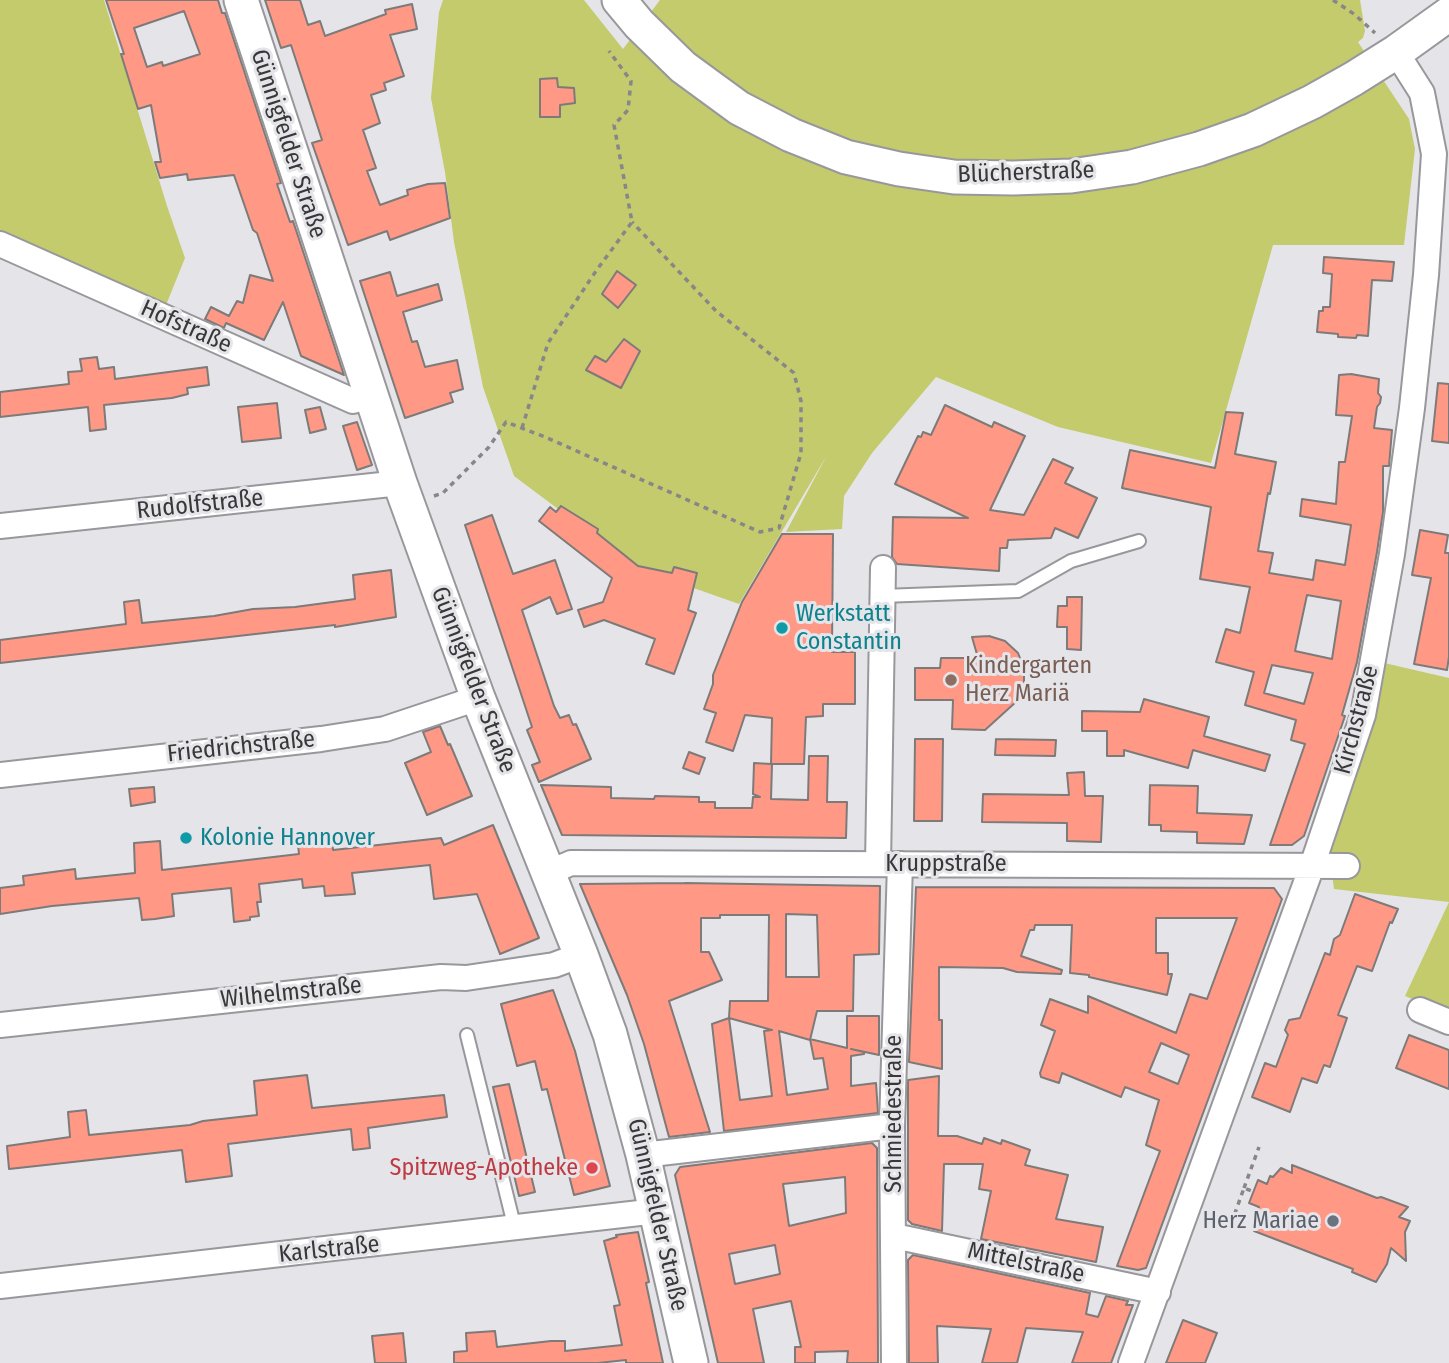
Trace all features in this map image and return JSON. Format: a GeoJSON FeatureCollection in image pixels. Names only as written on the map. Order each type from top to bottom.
{"type":"FeatureCollection","features":[{"type":"Feature","properties":{"kind":"street","name":"Günnigfelder Straße"},"geometry":{"type":"LineString","coordinates":[[241,0],[404,494],[478,698],[610,1034],[657,1211],[691,1363]]}},
{"type":"Feature","properties":{"kind":"street","name":"Blücherstraße"},"geometry":{"type":"LineString","coordinates":[[619,0],[682,67],[740,108],[781,130],[846,157],[899,169],[954,177],[1013,178],[1072,176],[1132,167],[1199,149],[1253,130],[1312,102],[1396,52],[1449,14]]}},
{"type":"Feature","properties":{"kind":"street","name":"Kirchstraße"},"geometry":{"type":"LineString","coordinates":[[1131,1363],[1312,866],[1363,715],[1392,554],[1415,382],[1434,154],[1422,93],[1396,52]]}},
{"type":"Feature","properties":{"kind":"street","name":"Hofstraße"},"geometry":{"type":"LineString","coordinates":[[0,244],[353,401],[372,396]]}},
{"type":"Feature","properties":{"kind":"street","name":"Rudolfstraße"},"geometry":{"type":"LineString","coordinates":[[0,526],[404,494]]}},
{"type":"Feature","properties":{"kind":"street","name":"Schmiedestraße"},"geometry":{"type":"LineString","coordinates":[[883,568],[894,1363]]}},
{"type":"Feature","properties":{"kind":"street","name":"Friedrichstraße"},"geometry":{"type":"LineString","coordinates":[[0,775],[321,739],[386,729],[478,698]]}},
{"type":"Feature","properties":{"kind":"street","name":"Kruppstraße"},"geometry":{"type":"LineString","coordinates":[[548,873],[571,863],[1347,866]]}},
{"type":"Feature","properties":{"kind":"street","name":"Wilhelmstraße"},"geometry":{"type":"LineString","coordinates":[[0,1025],[414,980],[466,978],[554,965],[581,956]]}},
{"type":"Feature","properties":{"kind":"street"},"geometry":{"type":"LineString","coordinates":[[1420,1010],[1449,1022]]}},
{"type":"Feature","properties":{"kind":"street"},"geometry":{"type":"LineString","coordinates":[[643,1155],[892,1126]]}},
{"type":"Feature","properties":{"kind":"street","name":"Karlstraße"},"geometry":{"type":"LineString","coordinates":[[0,1286],[657,1211]]}},
{"type":"Feature","properties":{"kind":"street","name":"Mittelstraße"},"geometry":{"type":"LineString","coordinates":[[894,1236],[1158,1292]]}},
{"type":"Feature","properties":{"kind":"lane"},"geometry":{"type":"LineString","coordinates":[[882,596],[1018,591],[1071,561],[1139,541]]}},
{"type":"Feature","properties":{"kind":"lane"},"geometry":{"type":"LineString","coordinates":[[467,1035],[515,1229]]}},
{"type":"Feature","properties":{"kind":"path"},"geometry":{"type":"LineString","coordinates":[[1333,0],[1354,14],[1396,52]]}},
{"type":"Feature","properties":{"kind":"path"},"geometry":{"type":"LineString","coordinates":[[404,494],[443,493],[489,447],[506,422],[760,533],[779,528],[801,453],[801,401],[794,373],[716,311],[632,222],[614,125],[628,110],[631,81],[608,51]]}},
{"type":"Feature","properties":{"kind":"path"},"geometry":{"type":"LineString","coordinates":[[522,428],[548,343],[632,222]]}},
{"type":"Feature","properties":{"kind":"path"},"geometry":{"type":"LineString","coordinates":[[1208,1219],[1230,1227],[1259,1146]]}},
{"type":"Feature","properties":{"kind":"path"},"geometry":{"type":"LineString","coordinates":[[1244,1188],[1254,1192]]}},
{"type":"Feature","properties":{"kind":"green space"},"geometry":{"type":"Polygon","coordinates":[[[0,0],[104,0],[185,258],[166,305],[0,232],[0,0]]]}},
{"type":"Feature","properties":{"kind":"green space"},"geometry":{"type":"Polygon","coordinates":[[[443,0],[584,0],[623,49],[660,0],[1360,0],[1365,31],[1358,42],[1409,119],[1415,149],[1404,245],[1273,245],[1211,463],[1058,427],[936,377],[872,453],[844,496],[842,529],[786,532],[827,455],[739,604],[637,568],[514,476],[483,387],[454,242],[445,172],[431,98],[439,12],[443,0]]]}},
{"type":"Feature","properties":{"kind":"green space"},"geometry":{"type":"Polygon","coordinates":[[[1380,662],[1449,678],[1449,902],[1334,889],[1328,845],[1380,662]]]}},
{"type":"Feature","properties":{"kind":"green space"},"geometry":{"type":"Polygon","coordinates":[[[1449,902],[1449,1014],[1405,996],[1449,902]]]}},
{"type":"Feature","properties":{"kind":"building"},"geometry":{"type":"Polygon","coordinates":[[[106,0],[218,0],[222,13],[225,13],[281,183],[277,184],[290,222],[293,221],[344,375],[301,356],[283,302],[264,340],[226,323],[224,328],[205,319],[211,307],[229,316],[237,301],[243,303],[250,275],[273,281],[234,175],[188,180],[187,174],[160,178],[155,162],[161,162],[151,105],[138,109],[121,54],[124,54],[106,0]],[[184,11],[134,28],[147,67],[162,62],[163,66],[200,54],[184,11]]]}},
{"type":"Feature","properties":{"kind":"building"},"geometry":{"type":"Polygon","coordinates":[[[265,0],[300,0],[308,25],[320,21],[325,36],[386,14],[385,10],[412,4],[417,29],[390,35],[404,76],[384,83],[386,90],[371,95],[380,123],[363,130],[376,168],[367,171],[380,205],[408,195],[407,190],[445,183],[450,218],[390,240],[387,231],[348,245],[312,143],[322,140],[291,45],[281,48],[265,0]]]}},
{"type":"Feature","properties":{"kind":"building"},"geometry":{"type":"Polygon","coordinates":[[[557,78],[558,87],[574,88],[575,103],[560,105],[560,117],[540,117],[540,79],[557,78]]]}},
{"type":"Feature","properties":{"kind":"building"},"geometry":{"type":"Polygon","coordinates":[[[1324,257],[1394,262],[1392,281],[1372,280],[1368,336],[1338,337],[1338,334],[1317,332],[1319,311],[1323,311],[1323,307],[1330,307],[1332,274],[1323,273],[1324,257]]]}},
{"type":"Feature","properties":{"kind":"building"},"geometry":{"type":"Polygon","coordinates":[[[617,271],[636,285],[618,308],[602,294],[617,271]]]}},
{"type":"Feature","properties":{"kind":"building"},"geometry":{"type":"Polygon","coordinates":[[[390,272],[397,296],[438,284],[442,300],[403,312],[412,342],[417,341],[425,367],[457,360],[463,389],[450,393],[453,402],[405,418],[360,281],[390,272]]]}},
{"type":"Feature","properties":{"kind":"building"},"geometry":{"type":"Polygon","coordinates":[[[624,339],[640,351],[621,388],[586,370],[595,356],[606,362],[624,339]]]}},
{"type":"Feature","properties":{"kind":"building"},"geometry":{"type":"Polygon","coordinates":[[[97,357],[99,369],[114,367],[115,379],[207,367],[209,385],[187,388],[188,394],[172,398],[104,405],[106,429],[90,431],[88,407],[0,417],[0,392],[69,384],[68,372],[82,371],[80,359],[97,357]]]}},
{"type":"Feature","properties":{"kind":"building"},"geometry":{"type":"Polygon","coordinates":[[[1351,374],[1379,379],[1378,393],[1381,397],[1374,428],[1392,430],[1389,466],[1383,466],[1383,512],[1357,662],[1342,715],[1345,716],[1304,836],[1292,845],[1270,845],[1305,744],[1291,740],[1296,720],[1245,705],[1254,672],[1216,662],[1226,629],[1240,633],[1250,587],[1200,579],[1211,507],[1122,488],[1130,450],[1215,468],[1226,412],[1243,413],[1235,454],[1276,462],[1258,551],[1273,553],[1269,573],[1313,580],[1316,560],[1345,565],[1351,525],[1300,516],[1302,499],[1336,504],[1339,462],[1345,462],[1352,416],[1336,415],[1339,375],[1351,374]],[[1307,595],[1295,651],[1332,659],[1341,601],[1307,595]],[[1272,665],[1264,693],[1304,704],[1313,673],[1272,665]]]}},
{"type":"Feature","properties":{"kind":"building"},"geometry":{"type":"Polygon","coordinates":[[[1438,383],[1449,384],[1449,443],[1432,441],[1438,383]]]}},
{"type":"Feature","properties":{"kind":"building"},"geometry":{"type":"Polygon","coordinates":[[[277,403],[281,438],[242,442],[238,407],[277,403]]]}},
{"type":"Feature","properties":{"kind":"building"},"geometry":{"type":"Polygon","coordinates":[[[945,405],[992,427],[994,422],[1025,436],[990,510],[1024,515],[1053,459],[1073,468],[1065,483],[1097,498],[1078,538],[1055,528],[1051,538],[1008,540],[1007,548],[1000,548],[999,571],[897,564],[892,557],[893,517],[968,518],[895,484],[918,436],[921,437],[923,432],[931,435],[945,405]]]}},
{"type":"Feature","properties":{"kind":"building"},"geometry":{"type":"Polygon","coordinates":[[[320,407],[326,429],[310,433],[305,410],[320,407]]]}},
{"type":"Feature","properties":{"kind":"building"},"geometry":{"type":"Polygon","coordinates":[[[357,422],[372,465],[357,470],[343,426],[357,422]]]}},
{"type":"Feature","properties":{"kind":"building"},"geometry":{"type":"Polygon","coordinates":[[[561,506],[598,529],[597,533],[638,566],[672,573],[674,567],[697,573],[688,610],[696,613],[674,674],[646,664],[655,639],[604,620],[584,627],[578,610],[603,602],[612,578],[539,521],[550,507],[556,512],[561,506]]]}},
{"type":"Feature","properties":{"kind":"building"},"geometry":{"type":"Polygon","coordinates":[[[492,515],[513,574],[555,560],[572,609],[557,614],[550,597],[522,610],[554,706],[560,718],[569,715],[573,725],[576,724],[591,759],[539,782],[532,765],[540,762],[527,730],[532,727],[465,525],[492,515]]]}},
{"type":"Feature","properties":{"kind":"building"},"geometry":{"type":"Polygon","coordinates":[[[1420,530],[1448,535],[1445,553],[1449,553],[1447,670],[1414,664],[1431,578],[1412,575],[1420,530]]]}},
{"type":"Feature","properties":{"kind":"building"},"geometry":{"type":"Polygon","coordinates":[[[782,534],[833,534],[832,652],[855,652],[855,704],[823,704],[823,716],[806,717],[804,764],[772,764],[771,799],[808,800],[809,756],[828,756],[827,802],[847,802],[846,838],[562,835],[541,785],[611,787],[611,798],[699,797],[699,802],[715,802],[715,808],[752,808],[753,797],[760,797],[753,794],[754,763],[771,764],[772,718],[745,715],[733,751],[706,742],[716,713],[704,709],[713,684],[713,675],[742,602],[782,534]]]}},
{"type":"Feature","properties":{"kind":"building"},"geometry":{"type":"Polygon","coordinates":[[[391,570],[396,617],[335,627],[0,663],[0,640],[126,624],[124,602],[139,600],[142,623],[253,609],[295,607],[355,599],[353,575],[391,570]]]}},
{"type":"Feature","properties":{"kind":"building"},"geometry":{"type":"Polygon","coordinates":[[[1067,597],[1082,597],[1081,650],[1067,649],[1067,627],[1057,627],[1058,606],[1067,606],[1067,597]]]}},
{"type":"Feature","properties":{"kind":"building"},"geometry":{"type":"Polygon","coordinates":[[[989,636],[1005,641],[1018,653],[1024,668],[1024,685],[1017,701],[985,730],[952,729],[953,700],[915,700],[915,668],[940,668],[941,658],[978,658],[972,637],[989,636]]]}},
{"type":"Feature","properties":{"kind":"building"},"geometry":{"type":"Polygon","coordinates":[[[1144,699],[1209,717],[1204,736],[1270,755],[1265,771],[1193,750],[1188,768],[1124,750],[1124,756],[1107,756],[1107,731],[1082,731],[1082,711],[1140,712],[1144,699]]]}},
{"type":"Feature","properties":{"kind":"building"},"geometry":{"type":"Polygon","coordinates":[[[440,726],[472,796],[427,815],[405,763],[431,752],[423,732],[440,726]]]}},
{"type":"Feature","properties":{"kind":"building"},"geometry":{"type":"Polygon","coordinates":[[[915,739],[943,739],[942,821],[914,821],[915,739]]]}},
{"type":"Feature","properties":{"kind":"building"},"geometry":{"type":"Polygon","coordinates":[[[996,739],[1056,740],[1055,756],[995,755],[996,739]]]}},
{"type":"Feature","properties":{"kind":"building"},"geometry":{"type":"Polygon","coordinates":[[[689,752],[705,758],[699,774],[683,768],[689,752]]]}},
{"type":"Feature","properties":{"kind":"building"},"geometry":{"type":"Polygon","coordinates":[[[1084,772],[1085,796],[1103,796],[1101,842],[1067,841],[1067,823],[982,822],[983,794],[1069,795],[1067,773],[1084,772]]]}},
{"type":"Feature","properties":{"kind":"building"},"geometry":{"type":"Polygon","coordinates":[[[1150,785],[1198,786],[1197,813],[1252,815],[1244,844],[1197,843],[1197,832],[1161,831],[1161,825],[1149,825],[1150,785]]]}},
{"type":"Feature","properties":{"kind":"building"},"geometry":{"type":"Polygon","coordinates":[[[154,787],[155,802],[131,806],[129,789],[154,787]]]}},
{"type":"Feature","properties":{"kind":"building"},"geometry":{"type":"Polygon","coordinates":[[[493,825],[539,938],[500,954],[477,894],[434,899],[430,865],[352,873],[355,894],[325,896],[324,886],[303,888],[302,879],[259,884],[259,916],[234,922],[231,888],[172,894],[174,916],[155,919],[142,920],[139,898],[0,914],[0,888],[24,885],[23,876],[75,869],[76,879],[135,873],[134,843],[160,841],[162,870],[299,854],[298,845],[332,841],[333,850],[441,838],[444,845],[493,825]]]}},
{"type":"Feature","properties":{"kind":"building"},"geometry":{"type":"Polygon","coordinates":[[[580,884],[880,886],[879,954],[854,955],[853,1011],[817,1011],[810,1039],[847,1048],[847,1016],[879,1016],[879,1055],[851,1049],[864,1054],[851,1056],[851,1086],[876,1083],[878,1113],[724,1131],[712,1024],[729,1018],[730,1001],[768,1001],[769,915],[720,915],[720,918],[701,918],[701,952],[709,952],[722,980],[669,1001],[710,1132],[669,1137],[644,1044],[627,995],[580,884]],[[786,914],[786,977],[819,977],[817,915],[786,914]],[[729,1018],[740,1100],[772,1096],[764,1031],[772,1030],[729,1018]],[[779,1031],[787,1095],[828,1089],[823,1058],[814,1059],[810,1040],[779,1031]]]}},
{"type":"Feature","properties":{"kind":"building"},"geometry":{"type":"Polygon","coordinates":[[[916,887],[1274,888],[1282,899],[1146,1268],[1138,1270],[1117,1266],[1160,1151],[1146,1145],[1159,1100],[1125,1087],[1121,1097],[1062,1073],[1059,1083],[1041,1077],[1040,1073],[1055,1031],[1041,1025],[1050,999],[1088,1013],[1088,996],[1176,1033],[1190,994],[1207,999],[1237,918],[1156,918],[1156,953],[1168,953],[1168,974],[1172,974],[1167,995],[1089,975],[1070,973],[1072,925],[1035,925],[1034,930],[1030,930],[1021,956],[1062,970],[1061,974],[1017,972],[1003,968],[939,967],[942,1069],[909,1062],[916,887]],[[1161,1043],[1149,1072],[1178,1084],[1189,1055],[1161,1043]]]}},
{"type":"Feature","properties":{"kind":"building"},"geometry":{"type":"Polygon","coordinates":[[[1355,894],[1398,909],[1392,923],[1390,922],[1372,971],[1357,966],[1338,1015],[1347,1018],[1330,1067],[1324,1065],[1317,1083],[1302,1078],[1290,1112],[1252,1097],[1265,1063],[1276,1067],[1288,1035],[1285,1030],[1289,1020],[1300,1018],[1325,953],[1330,955],[1334,939],[1340,935],[1355,894]]]}},
{"type":"Feature","properties":{"kind":"building"},"geometry":{"type":"Polygon","coordinates":[[[553,990],[575,1051],[610,1186],[574,1195],[547,1089],[542,1090],[535,1061],[517,1066],[501,1004],[553,990]]]}},
{"type":"Feature","properties":{"kind":"building"},"geometry":{"type":"Polygon","coordinates":[[[1409,1035],[1449,1050],[1449,1089],[1396,1068],[1409,1035]]]}},
{"type":"Feature","properties":{"kind":"building"},"geometry":{"type":"Polygon","coordinates":[[[307,1075],[312,1108],[444,1095],[447,1117],[368,1128],[370,1148],[353,1150],[351,1129],[228,1144],[232,1176],[186,1182],[182,1150],[9,1169],[7,1146],[70,1137],[68,1112],[86,1110],[89,1135],[257,1115],[254,1081],[307,1075]]]}},
{"type":"Feature","properties":{"kind":"building"},"geometry":{"type":"Polygon","coordinates":[[[939,1076],[938,1136],[957,1136],[982,1144],[984,1138],[1001,1144],[1002,1140],[1030,1150],[1025,1165],[1068,1175],[1056,1219],[1103,1227],[1096,1262],[981,1239],[991,1191],[979,1189],[983,1164],[944,1164],[942,1231],[912,1224],[908,1220],[908,1080],[939,1076]]]}},
{"type":"Feature","properties":{"kind":"building"},"geometry":{"type":"Polygon","coordinates":[[[509,1084],[535,1192],[519,1196],[493,1087],[509,1084]]]}},
{"type":"Feature","properties":{"kind":"building"},"geometry":{"type":"Polygon","coordinates":[[[872,1143],[877,1148],[878,1363],[847,1363],[848,1351],[815,1352],[815,1363],[795,1363],[795,1347],[801,1347],[791,1301],[753,1309],[764,1363],[718,1363],[675,1175],[680,1167],[872,1143]],[[845,1177],[783,1184],[789,1226],[846,1213],[845,1177]],[[775,1245],[729,1254],[735,1284],[780,1274],[775,1245]]]}},
{"type":"Feature","properties":{"kind":"building","name":"Herz Mariae"},"geometry":{"type":"Polygon","coordinates":[[[1292,1165],[1408,1207],[1399,1217],[1410,1221],[1405,1232],[1406,1261],[1391,1248],[1387,1264],[1376,1282],[1352,1272],[1353,1269],[1254,1231],[1261,1213],[1257,1211],[1259,1207],[1249,1203],[1258,1180],[1267,1184],[1270,1176],[1273,1177],[1281,1168],[1292,1173],[1292,1165]]]}},
{"type":"Feature","properties":{"kind":"building"},"geometry":{"type":"Polygon","coordinates":[[[638,1232],[663,1363],[626,1363],[626,1360],[598,1363],[454,1363],[454,1352],[467,1351],[466,1333],[495,1331],[497,1347],[551,1341],[565,1341],[565,1351],[622,1345],[614,1306],[620,1305],[604,1241],[617,1237],[616,1235],[638,1232]]]}},
{"type":"Feature","properties":{"kind":"building"},"geometry":{"type":"Polygon","coordinates":[[[913,1255],[1090,1293],[1086,1314],[1098,1317],[1106,1296],[1128,1301],[1126,1305],[1133,1305],[1111,1363],[1072,1363],[1083,1332],[1026,1328],[1017,1363],[982,1363],[991,1329],[937,1326],[938,1363],[909,1363],[908,1260],[913,1255]]]}},
{"type":"Feature","properties":{"kind":"building"},"geometry":{"type":"Polygon","coordinates":[[[1183,1320],[1217,1333],[1205,1363],[1166,1363],[1183,1320]]]}},
{"type":"Feature","properties":{"kind":"building"},"geometry":{"type":"Polygon","coordinates":[[[403,1333],[406,1363],[375,1363],[372,1336],[403,1333]]]}},
{"type":"Feature","properties":{"kind":"place","name":"Werkstatt Constantin"},"geometry":{"type":"Point","coordinates":[782,628]}},
{"type":"Feature","properties":{"kind":"place","name":"Kindergarten Herz Mariä"},"geometry":{"type":"Point","coordinates":[951,680]}},
{"type":"Feature","properties":{"kind":"place","name":"Kolonie Hannover"},"geometry":{"type":"Point","coordinates":[186,838]}},
{"type":"Feature","properties":{"kind":"place","name":"Spitzweg-Apotheke"},"geometry":{"type":"Point","coordinates":[592,1168]}},
{"type":"Feature","properties":{"kind":"place","name":"Herz Mariae"},"geometry":{"type":"Point","coordinates":[1333,1221]}}]}
